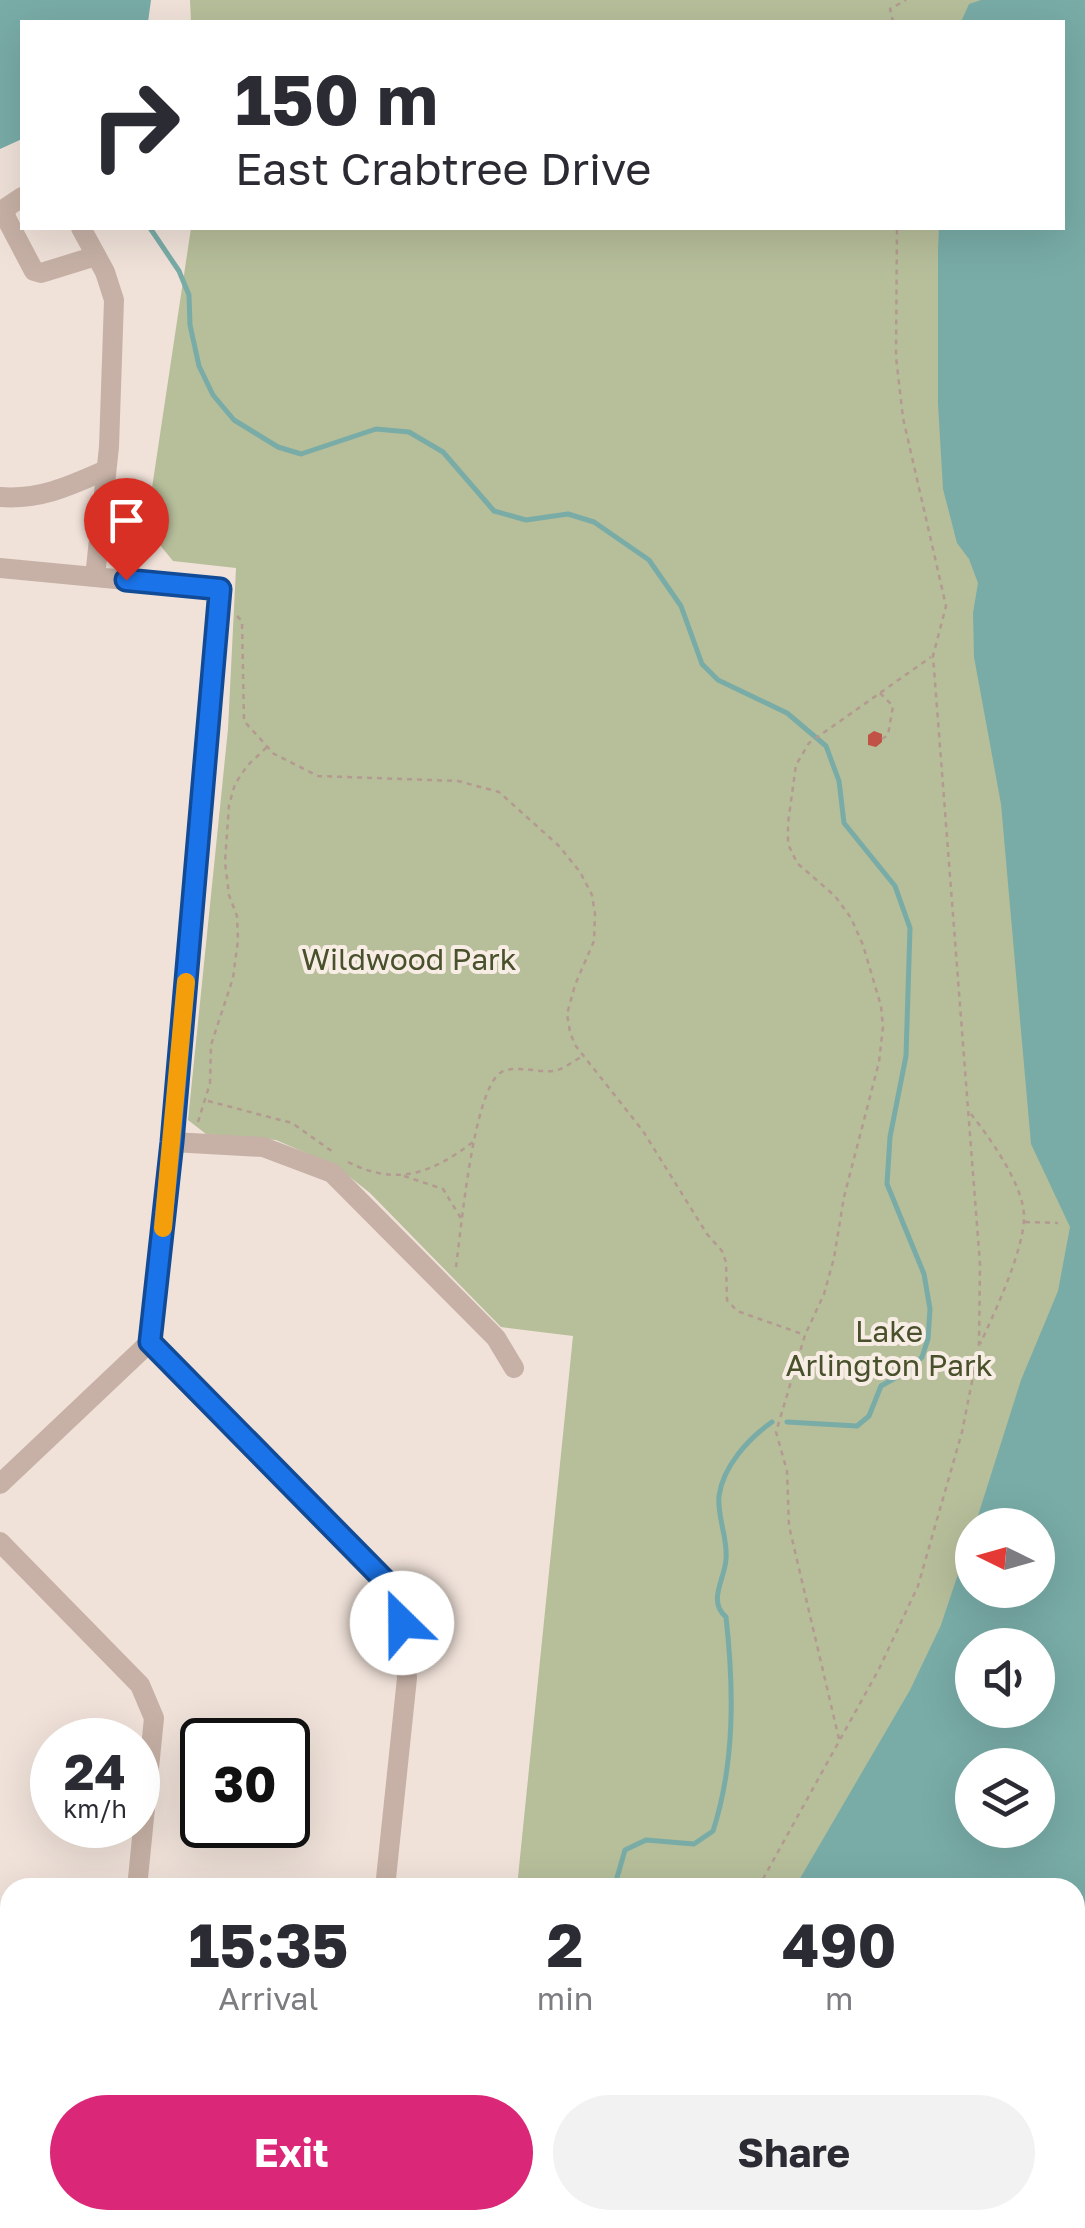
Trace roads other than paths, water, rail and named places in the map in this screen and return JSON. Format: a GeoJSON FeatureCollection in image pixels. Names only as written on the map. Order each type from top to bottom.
{"type":"FeatureCollection","features":[{"type":"Feature","properties":{"kind":"street"},"geometry":{"type":"LineString","coordinates":[[20,198],[7,208],[5,216],[34,271],[41,274],[96,256]]}},
{"type":"Feature","properties":{"kind":"street"},"geometry":{"type":"LineString","coordinates":[[82,230],[105,272],[114,300],[106,470],[95,577]]}},
{"type":"Feature","properties":{"kind":"street"},"geometry":{"type":"LineString","coordinates":[[0,497],[26,499],[60,491],[106,470]]}},
{"type":"Feature","properties":{"kind":"street"},"geometry":{"type":"LineString","coordinates":[[0,568],[220,589],[183,1142],[150,1342],[0,1484]]}},
{"type":"Feature","properties":{"kind":"street"},"geometry":{"type":"LineString","coordinates":[[183,1142],[263,1147],[332,1173],[496,1338],[514,1368]]}},
{"type":"Feature","properties":{"kind":"street"},"geometry":{"type":"LineString","coordinates":[[150,1342],[400,1596],[407,1678],[386,1878]]}},
{"type":"Feature","properties":{"kind":"street"},"geometry":{"type":"LineString","coordinates":[[0,1542],[140,1686],[154,1718],[138,1878]]}},
{"type":"Feature","properties":{"kind":"water"},"geometry":{"type":"Polygon","coordinates":[[[0,0],[151,0],[148,20],[20,20],[20,140],[0,149],[0,0]]]}},
{"type":"Feature","properties":{"kind":"water"},"geometry":{"type":"Polygon","coordinates":[[[981,0],[1085,0],[1085,1878],[800,1878],[910,1690],[941,1625],[955,1583],[955,1608],[1055,1608],[1055,1508],[980,1508],[1021,1380],[1058,1291],[1070,1227],[1031,1144],[1001,804],[974,657],[973,613],[978,583],[969,559],[957,543],[943,489],[938,404],[938,248],[939,230],[1065,230],[1065,20],[962,20],[969,4],[981,0]]]}},
{"type":"Feature","properties":{"kind":"waterway"},"geometry":{"type":"LineString","coordinates":[[151,230],[179,271],[189,295],[190,325],[199,366],[213,395],[234,420],[278,447],[301,454],[376,429],[409,432],[443,452],[494,511],[526,520],[568,514],[594,522],[649,560],[681,606],[702,664],[718,680],[787,713],[826,746],[839,781],[844,823],[895,886],[910,928],[906,1056],[890,1137],[887,1184],[924,1274],[930,1309],[922,1357],[911,1369],[881,1386],[869,1416],[857,1426],[787,1422]]}},
{"type":"Feature","properties":{"kind":"waterway"},"geometry":{"type":"LineString","coordinates":[[617,1878],[625,1850],[646,1840],[694,1844],[713,1831],[725,1779],[731,1726],[726,1617],[717,1597],[726,1551],[719,1496],[738,1454],[772,1422]]}},
{"type":"Feature","properties":{"kind":"park label","name":"Wildwood Park"},"geometry":{"type":"Point","coordinates":[409,959]}},
{"type":"Feature","properties":{"kind":"park label","name":"Lake Arlington Park"},"geometry":{"type":"Point","coordinates":[889,1348]}}]}
